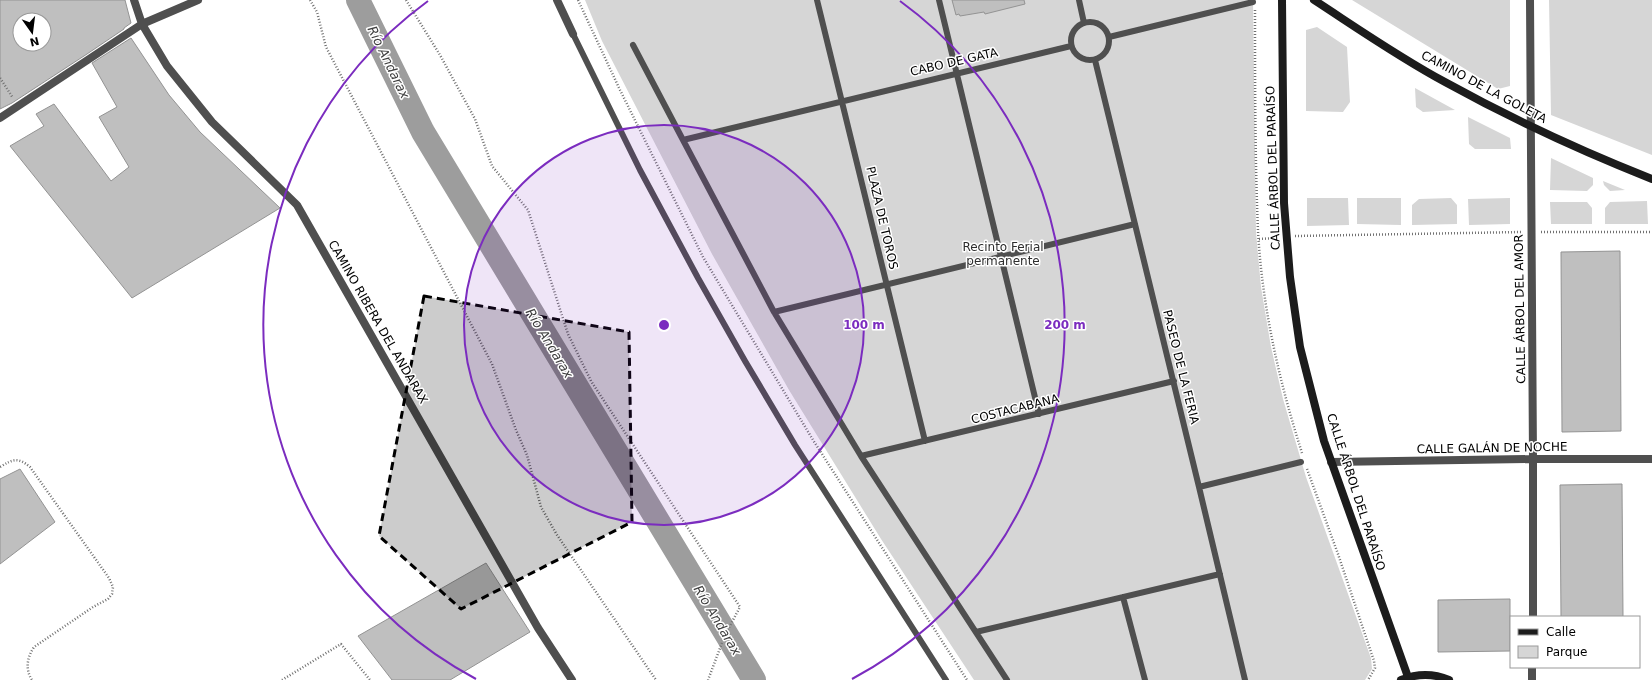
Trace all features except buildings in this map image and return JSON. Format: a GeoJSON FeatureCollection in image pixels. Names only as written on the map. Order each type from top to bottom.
{"type":"FeatureCollection","features":[{"type":"Feature","properties":{"kind":"street","name":"CAMINO RIBERA DEL ANDARAX"},"geometry":{"type":"LineString","coordinates":[[134,0],[142,24],[167,66],[212,122],[297,205],[534,621],[572,680]]}},
{"type":"Feature","properties":{"kind":"street"},"geometry":{"type":"LineString","coordinates":[[0,118],[142,24],[198,0]]}},
{"type":"Feature","properties":{"kind":"street"},"geometry":{"type":"LineString","coordinates":[[557,0],[573,34]]}},
{"type":"Feature","properties":{"kind":"street","name":"CALLE ÁRBOL DEL PARAÍSO"},"geometry":{"type":"LineString","coordinates":[[1282,0],[1284,203],[1289,270],[1300,347],[1324,441],[1405,679]]}},
{"type":"Feature","properties":{"kind":"street","name":"CAMINO DE LA GOLETA"},"geometry":{"type":"LineString","coordinates":[[1314,0],[1396,54],[1433,75],[1530,125],[1596,156],[1652,179]]}},
{"type":"Feature","properties":{"kind":"street","name":"CALLE ÁRBOL DEL AMOR"},"geometry":{"type":"LineString","coordinates":[[1530,0],[1534,458],[1533,616]]}},
{"type":"Feature","properties":{"kind":"street","name":"CALLE GALÁN DE NOCHE"},"geometry":{"type":"LineString","coordinates":[[1331,462],[1534,458],[1652,459]]}},
{"type":"Feature","properties":{"kind":"street"},"geometry":{"type":"LineString","coordinates":[[1532,668],[1532,680]]}},
{"type":"Feature","properties":{"kind":"street"},"geometry":{"type":"LineString","coordinates":[[1405,679],[1429,674],[1449,680]]}},
{"type":"Feature","properties":{"kind":"lane","name":"PLAZA DE TOROS"},"geometry":{"type":"LineString","coordinates":[[817,0],[843,101],[886,285],[925,441]]}},
{"type":"Feature","properties":{"kind":"lane"},"geometry":{"type":"LineString","coordinates":[[938,0],[1040,414]]}},
{"type":"Feature","properties":{"kind":"lane"},"geometry":{"type":"LineString","coordinates":[[1079,0],[1084,22]]}},
{"type":"Feature","properties":{"kind":"lane"},"geometry":{"type":"LineString","coordinates":[[1109,37],[1253,2]]}},
{"type":"Feature","properties":{"kind":"lane"},"geometry":{"type":"LineString","coordinates":[[1084,22],[1100,24],[1109,37],[1109,44],[1106,52],[1095,60],[1081,58],[1076,54],[1071,46],[1072,32],[1078,25],[1084,22]]}},
{"type":"Feature","properties":{"kind":"lane"},"geometry":{"type":"LineString","coordinates":[[573,34],[640,170],[741,354],[795,445],[946,680]]}},
{"type":"Feature","properties":{"kind":"lane"},"geometry":{"type":"LineString","coordinates":[[633,45],[774,312],[861,456],[1008,680]]}},
{"type":"Feature","properties":{"kind":"lane","name":"CABO DE GATA"},"geometry":{"type":"LineString","coordinates":[[683,140],[1071,46]]}},
{"type":"Feature","properties":{"kind":"lane","name":"PASEO DE LA FERIA"},"geometry":{"type":"LineString","coordinates":[[1095,60],[1174,381],[1245,680]]}},
{"type":"Feature","properties":{"kind":"lane"},"geometry":{"type":"LineString","coordinates":[[774,312],[1135,224]]}},
{"type":"Feature","properties":{"kind":"lane","name":"COSTACABANA"},"geometry":{"type":"LineString","coordinates":[[861,456],[1174,381]]}},
{"type":"Feature","properties":{"kind":"lane"},"geometry":{"type":"LineString","coordinates":[[1199,487],[1301,462]]}},
{"type":"Feature","properties":{"kind":"lane"},"geometry":{"type":"LineString","coordinates":[[976,632],[1220,574]]}},
{"type":"Feature","properties":{"kind":"lane"},"geometry":{"type":"LineString","coordinates":[[1123,597],[1145,680]]}},
{"type":"Feature","properties":{"kind":"path"},"geometry":{"type":"LineString","coordinates":[[310,0],[317,12],[326,47],[492,364],[516,430],[527,455],[541,507],[557,534],[656,680]]}},
{"type":"Feature","properties":{"kind":"path"},"geometry":{"type":"LineString","coordinates":[[406,0],[440,55],[475,119],[492,166],[528,210],[568,334],[590,381],[740,607],[726,635],[708,680]]}},
{"type":"Feature","properties":{"kind":"path"},"geometry":{"type":"LineString","coordinates":[[578,0],[617,84],[703,257],[813,440],[967,680]]}},
{"type":"Feature","properties":{"kind":"path"},"geometry":{"type":"LineString","coordinates":[[0,78],[18,106]]}},
{"type":"Feature","properties":{"kind":"path"},"geometry":{"type":"LineString","coordinates":[[1299,236],[1526,232]]}},
{"type":"Feature","properties":{"kind":"path"},"geometry":{"type":"LineString","coordinates":[[1540,232],[1652,232]]}},
{"type":"Feature","properties":{"kind":"path"},"geometry":{"type":"LineString","coordinates":[[1259,239],[1272,238]]}},
{"type":"Feature","properties":{"kind":"path"},"geometry":{"type":"LineString","coordinates":[[0,467],[9,461],[15,460],[23,461],[30,467],[109,578],[113,587],[112,594],[108,599],[93,607],[34,647],[28,655],[28,666],[32,680]]}},
{"type":"Feature","properties":{"kind":"path"},"geometry":{"type":"LineString","coordinates":[[282,680],[341,644],[370,680]]}},
{"type":"Feature","properties":{"kind":"highlighted area"},"geometry":{"type":"Polygon","coordinates":[[[424,296],[629,332],[632,522],[461,609],[379,536],[424,296]]]}},
{"type":"Feature","properties":{"kind":"green space","name":"Recinto Ferial permanente"},"geometry":{"type":"Polygon","coordinates":[[[585,0],[1253,0],[1256,232],[1261,287],[1271,347],[1283,399],[1306,477],[1371,658],[1372,669],[1365,680],[974,680],[881,539],[789,390],[712,254],[602,41],[585,0]]]}},
{"type":"Feature","properties":{"kind":"green space"},"geometry":{"type":"Polygon","coordinates":[[[1352,0],[1510,0],[1510,86],[1498,89],[1352,0]]]}},
{"type":"Feature","properties":{"kind":"green space"},"geometry":{"type":"Polygon","coordinates":[[[1549,0],[1652,0],[1652,155],[1551,115],[1549,0]]]}},
{"type":"Feature","properties":{"kind":"green space"},"geometry":{"type":"Polygon","coordinates":[[[1317,27],[1347,47],[1350,102],[1343,112],[1306,111],[1306,30],[1317,27]]]}},
{"type":"Feature","properties":{"kind":"green space"},"geometry":{"type":"Polygon","coordinates":[[[1415,88],[1455,110],[1423,112],[1416,107],[1415,88]]]}},
{"type":"Feature","properties":{"kind":"green space"},"geometry":{"type":"Polygon","coordinates":[[[1468,117],[1510,138],[1511,149],[1475,149],[1469,144],[1468,117]]]}},
{"type":"Feature","properties":{"kind":"green space"},"geometry":{"type":"Polygon","coordinates":[[[1551,158],[1593,178],[1593,185],[1587,191],[1550,190],[1551,158]]]}},
{"type":"Feature","properties":{"kind":"green space"},"geometry":{"type":"Polygon","coordinates":[[[1603,181],[1625,190],[1610,191],[1604,185],[1603,181]]]}},
{"type":"Feature","properties":{"kind":"green space"},"geometry":{"type":"Polygon","coordinates":[[[1307,198],[1348,198],[1349,225],[1307,226],[1307,198]]]}},
{"type":"Feature","properties":{"kind":"green space"},"geometry":{"type":"Polygon","coordinates":[[[1357,198],[1401,198],[1401,225],[1357,224],[1357,198]]]}},
{"type":"Feature","properties":{"kind":"green space"},"geometry":{"type":"Polygon","coordinates":[[[1451,198],[1457,205],[1457,224],[1412,225],[1412,205],[1419,199],[1451,198]]]}},
{"type":"Feature","properties":{"kind":"green space"},"geometry":{"type":"Polygon","coordinates":[[[1510,198],[1510,224],[1469,225],[1468,199],[1510,198]]]}},
{"type":"Feature","properties":{"kind":"green space"},"geometry":{"type":"Polygon","coordinates":[[[1647,201],[1648,224],[1605,224],[1605,208],[1610,202],[1647,201]]]}},
{"type":"Feature","properties":{"kind":"green space"},"geometry":{"type":"Polygon","coordinates":[[[1550,202],[1587,202],[1592,208],[1592,224],[1551,224],[1550,202]]]}},
{"type":"Feature","properties":{"kind":"waterway","name":"Río Andarax"},"geometry":{"type":"LineString","coordinates":[[358,0],[423,132],[754,680]]}}]}
